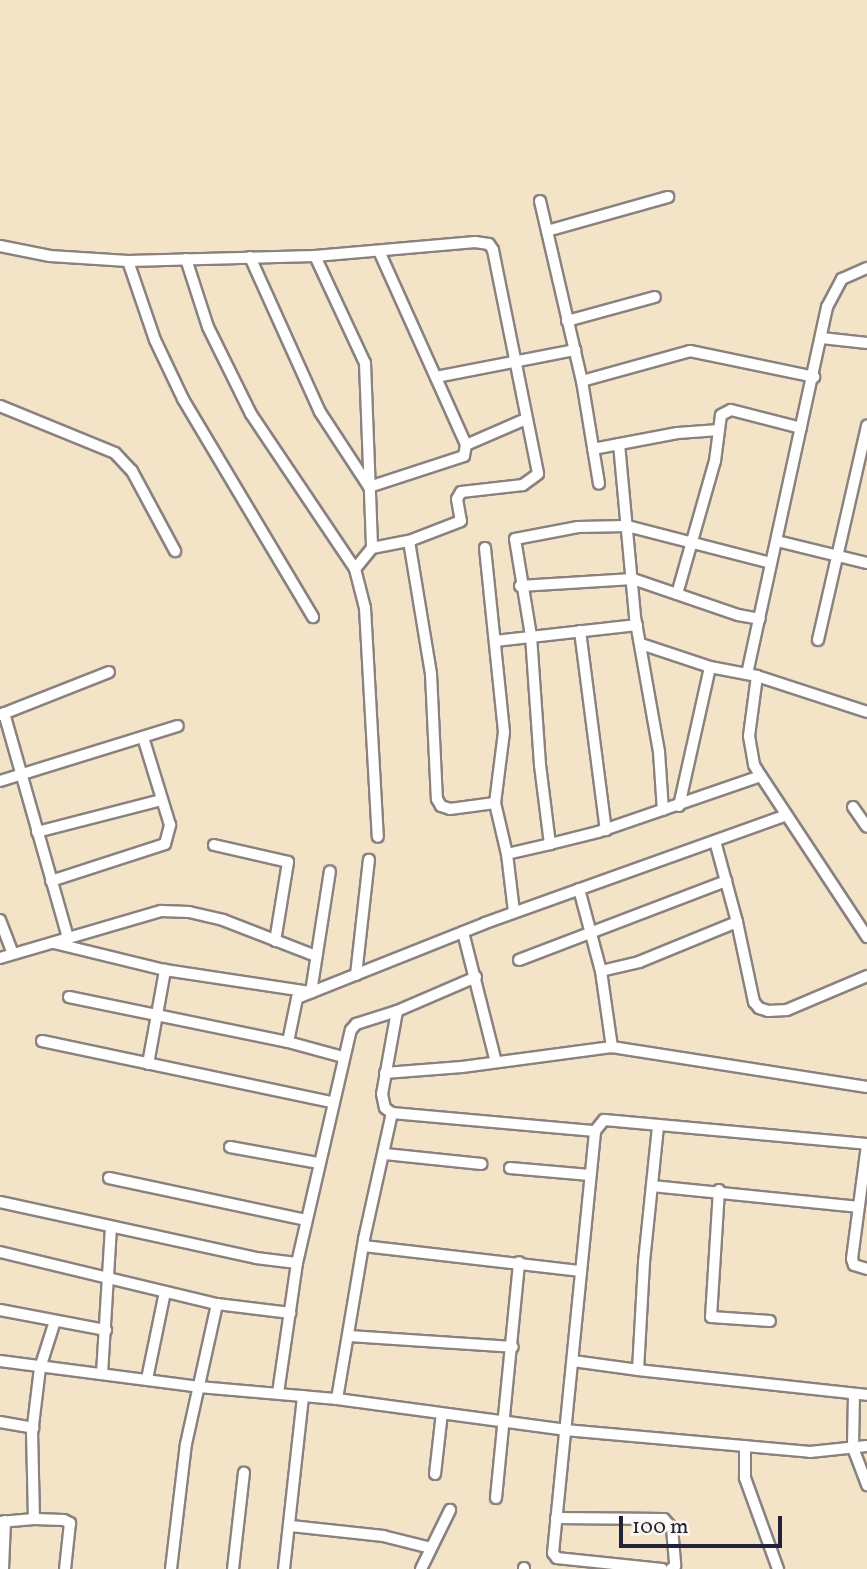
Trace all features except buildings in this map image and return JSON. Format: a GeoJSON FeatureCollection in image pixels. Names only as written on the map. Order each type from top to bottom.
{"type":"FeatureCollection","features":[{"type":"Feature","properties":{"kind":"street"},"geometry":{"type":"LineString","coordinates":[[547,231],[668,197]]}},
{"type":"Feature","properties":{"kind":"street"},"geometry":{"type":"LineString","coordinates":[[540,201],[582,381],[599,484]]}},
{"type":"Feature","properties":{"kind":"street"},"geometry":{"type":"LineString","coordinates":[[0,247],[50,256],[128,261],[315,256],[474,242],[489,244],[493,250],[517,362],[537,477],[523,485],[461,492],[457,499],[461,521],[409,541],[372,548],[355,569]]}},
{"type":"Feature","properties":{"kind":"street"},"geometry":{"type":"LineString","coordinates":[[369,487],[464,456],[466,445],[379,251]]}},
{"type":"Feature","properties":{"kind":"street"},"geometry":{"type":"LineString","coordinates":[[315,256],[365,363],[372,548]]}},
{"type":"Feature","properties":{"kind":"street"},"geometry":{"type":"LineString","coordinates":[[250,257],[320,412],[369,487]]}},
{"type":"Feature","properties":{"kind":"street"},"geometry":{"type":"LineString","coordinates":[[186,259],[208,327],[251,414],[355,569],[365,608],[378,836]]}},
{"type":"Feature","properties":{"kind":"street"},"geometry":{"type":"LineString","coordinates":[[128,261],[155,340],[183,399],[313,617]]}},
{"type":"Feature","properties":{"kind":"street"},"geometry":{"type":"LineString","coordinates":[[867,268],[842,279],[833,292],[760,618],[752,675],[748,736],[754,765],[867,937]]}},
{"type":"Feature","properties":{"kind":"street"},"geometry":{"type":"LineString","coordinates":[[567,321],[655,297]]}},
{"type":"Feature","properties":{"kind":"street"},"geometry":{"type":"LineString","coordinates":[[822,338],[867,342]]}},
{"type":"Feature","properties":{"kind":"street"},"geometry":{"type":"LineString","coordinates":[[436,377],[575,350]]}},
{"type":"Feature","properties":{"kind":"street"},"geometry":{"type":"LineString","coordinates":[[582,381],[690,351],[814,377]]}},
{"type":"Feature","properties":{"kind":"street"},"geometry":{"type":"LineString","coordinates":[[0,406],[115,453],[132,471],[175,551]]}},
{"type":"Feature","properties":{"kind":"street"},"geometry":{"type":"LineString","coordinates":[[677,594],[715,461],[721,415],[731,410],[801,428]]}},
{"type":"Feature","properties":{"kind":"street"},"geometry":{"type":"LineString","coordinates":[[466,445],[526,419]]}},
{"type":"Feature","properties":{"kind":"street"},"geometry":{"type":"LineString","coordinates":[[818,640],[867,426]]}},
{"type":"Feature","properties":{"kind":"street"},"geometry":{"type":"LineString","coordinates":[[593,449],[678,433],[719,430]]}},
{"type":"Feature","properties":{"kind":"street"},"geometry":{"type":"LineString","coordinates":[[619,444],[637,625],[659,752],[663,810]]}},
{"type":"Feature","properties":{"kind":"street"},"geometry":{"type":"LineString","coordinates":[[550,844],[540,765],[531,636],[520,586],[516,538],[578,527],[627,526],[771,563]]}},
{"type":"Feature","properties":{"kind":"street"},"geometry":{"type":"LineString","coordinates":[[409,541],[431,674],[437,799],[441,806],[450,809],[495,803]]}},
{"type":"Feature","properties":{"kind":"street"},"geometry":{"type":"LineString","coordinates":[[777,541],[867,563]]}},
{"type":"Feature","properties":{"kind":"street"},"geometry":{"type":"LineString","coordinates":[[485,548],[505,732],[495,803],[507,854],[514,912]]}},
{"type":"Feature","properties":{"kind":"street"},"geometry":{"type":"LineString","coordinates":[[520,586],[633,579],[760,618]]}},
{"type":"Feature","properties":{"kind":"street"},"geometry":{"type":"LineString","coordinates":[[495,641],[637,625]]}},
{"type":"Feature","properties":{"kind":"street"},"geometry":{"type":"LineString","coordinates":[[580,631],[606,830]]}},
{"type":"Feature","properties":{"kind":"street"},"geometry":{"type":"LineString","coordinates":[[641,644],[710,667],[752,675],[867,712]]}},
{"type":"Feature","properties":{"kind":"street"},"geometry":{"type":"LineString","coordinates":[[680,806],[710,667]]}},
{"type":"Feature","properties":{"kind":"street"},"geometry":{"type":"LineString","coordinates":[[68,938],[2,714],[109,672]]}},
{"type":"Feature","properties":{"kind":"street"},"geometry":{"type":"LineString","coordinates":[[0,781],[178,726]]}},
{"type":"Feature","properties":{"kind":"street"},"geometry":{"type":"LineString","coordinates":[[51,881],[161,847],[169,837],[170,825],[143,737]]}},
{"type":"Feature","properties":{"kind":"street"},"geometry":{"type":"LineString","coordinates":[[507,854],[606,830],[761,776]]}},
{"type":"Feature","properties":{"kind":"street"},"geometry":{"type":"LineString","coordinates":[[37,832],[162,800]]}},
{"type":"Feature","properties":{"kind":"street"},"geometry":{"type":"LineString","coordinates":[[853,807],[867,827]]}},
{"type":"Feature","properties":{"kind":"street"},"geometry":{"type":"LineString","coordinates":[[288,1042],[298,998],[311,992],[514,912],[786,815]]}},
{"type":"Feature","properties":{"kind":"street"},"geometry":{"type":"LineString","coordinates":[[715,841],[737,922],[754,1002],[763,1010],[787,1010],[867,976]]}},
{"type":"Feature","properties":{"kind":"street"},"geometry":{"type":"LineString","coordinates":[[214,845],[288,862],[275,941]]}},
{"type":"Feature","properties":{"kind":"street"},"geometry":{"type":"LineString","coordinates":[[356,975],[369,860]]}},
{"type":"Feature","properties":{"kind":"street"},"geometry":{"type":"LineString","coordinates":[[311,992],[330,871]]}},
{"type":"Feature","properties":{"kind":"street"},"geometry":{"type":"LineString","coordinates":[[519,960],[726,881]]}},
{"type":"Feature","properties":{"kind":"street"},"geometry":{"type":"LineString","coordinates":[[579,890],[601,971],[612,1047]]}},
{"type":"Feature","properties":{"kind":"street"},"geometry":{"type":"LineString","coordinates":[[0,958],[161,911],[189,912],[223,919],[316,956]]}},
{"type":"Feature","properties":{"kind":"street"},"geometry":{"type":"LineString","coordinates":[[0,920],[13,954]]}},
{"type":"Feature","properties":{"kind":"street"},"geometry":{"type":"LineString","coordinates":[[601,971],[639,962],[737,922]]}},
{"type":"Feature","properties":{"kind":"street"},"geometry":{"type":"LineString","coordinates":[[463,932],[496,1062]]}},
{"type":"Feature","properties":{"kind":"street"},"geometry":{"type":"LineString","coordinates":[[54,943],[166,970],[311,992]]}},
{"type":"Feature","properties":{"kind":"street"},"geometry":{"type":"LineString","coordinates":[[148,1064],[166,970]]}},
{"type":"Feature","properties":{"kind":"street"},"geometry":{"type":"LineString","coordinates":[[278,1393],[297,1263],[346,1040],[356,1024],[397,1012],[475,977]]}},
{"type":"Feature","properties":{"kind":"street"},"geometry":{"type":"LineString","coordinates":[[69,998],[288,1042],[343,1057]]}},
{"type":"Feature","properties":{"kind":"street"},"geometry":{"type":"LineString","coordinates":[[397,1012],[382,1101],[392,1113],[596,1131]]}},
{"type":"Feature","properties":{"kind":"street"},"geometry":{"type":"LineString","coordinates":[[42,1041],[332,1102]]}},
{"type":"Feature","properties":{"kind":"street"},"geometry":{"type":"LineString","coordinates":[[386,1073],[612,1047],[867,1087]]}},
{"type":"Feature","properties":{"kind":"street"},"geometry":{"type":"LineString","coordinates":[[337,1399],[364,1246],[392,1113]]}},
{"type":"Feature","properties":{"kind":"street"},"geometry":{"type":"LineString","coordinates":[[662,1569],[557,1558],[553,1553],[596,1131],[604,1120],[867,1144],[857,1207],[853,1262],[867,1269]]}},
{"type":"Feature","properties":{"kind":"street"},"geometry":{"type":"LineString","coordinates":[[638,1370],[658,1126]]}},
{"type":"Feature","properties":{"kind":"street"},"geometry":{"type":"LineString","coordinates":[[230,1147],[318,1163]]}},
{"type":"Feature","properties":{"kind":"street"},"geometry":{"type":"LineString","coordinates":[[385,1154],[481,1164]]}},
{"type":"Feature","properties":{"kind":"street"},"geometry":{"type":"LineString","coordinates":[[510,1168],[590,1175]]}},
{"type":"Feature","properties":{"kind":"street"},"geometry":{"type":"LineString","coordinates":[[109,1178],[306,1220]]}},
{"type":"Feature","properties":{"kind":"street"},"geometry":{"type":"LineString","coordinates":[[652,1186],[719,1190],[857,1207]]}},
{"type":"Feature","properties":{"kind":"street"},"geometry":{"type":"LineString","coordinates":[[719,1190],[711,1317],[770,1321]]}},
{"type":"Feature","properties":{"kind":"street"},"geometry":{"type":"LineString","coordinates":[[0,1202],[256,1258],[297,1263]]}},
{"type":"Feature","properties":{"kind":"street"},"geometry":{"type":"LineString","coordinates":[[102,1374],[111,1228]]}},
{"type":"Feature","properties":{"kind":"street"},"geometry":{"type":"LineString","coordinates":[[364,1246],[581,1271]]}},
{"type":"Feature","properties":{"kind":"street"},"geometry":{"type":"LineString","coordinates":[[0,1252],[217,1304],[290,1313]]}},
{"type":"Feature","properties":{"kind":"street"},"geometry":{"type":"LineString","coordinates":[[496,1498],[513,1347],[519,1262]]}},
{"type":"Feature","properties":{"kind":"street"},"geometry":{"type":"LineString","coordinates":[[147,1379],[165,1292]]}},
{"type":"Feature","properties":{"kind":"street"},"geometry":{"type":"LineString","coordinates":[[171,1569],[186,1444],[217,1304]]}},
{"type":"Feature","properties":{"kind":"street"},"geometry":{"type":"LineString","coordinates":[[0,1310],[106,1330]]}},
{"type":"Feature","properties":{"kind":"street"},"geometry":{"type":"LineString","coordinates":[[34,1519],[30,1465],[33,1428],[40,1368],[55,1321]]}},
{"type":"Feature","properties":{"kind":"street"},"geometry":{"type":"LineString","coordinates":[[349,1336],[513,1347]]}},
{"type":"Feature","properties":{"kind":"street"},"geometry":{"type":"LineString","coordinates":[[0,1361],[200,1387],[337,1399],[565,1430],[810,1452],[867,1446]]}},
{"type":"Feature","properties":{"kind":"street"},"geometry":{"type":"LineString","coordinates":[[573,1361],[867,1395]]}},
{"type":"Feature","properties":{"kind":"street"},"geometry":{"type":"LineString","coordinates":[[854,1394],[853,1448],[867,1485]]}},
{"type":"Feature","properties":{"kind":"street"},"geometry":{"type":"LineString","coordinates":[[285,1569],[303,1396]]}},
{"type":"Feature","properties":{"kind":"street"},"geometry":{"type":"LineString","coordinates":[[435,1474],[442,1413]]}},
{"type":"Feature","properties":{"kind":"street"},"geometry":{"type":"LineString","coordinates":[[0,1422],[33,1428]]}},
{"type":"Feature","properties":{"kind":"street"},"geometry":{"type":"LineString","coordinates":[[745,1446],[745,1478],[778,1569]]}},
{"type":"Feature","properties":{"kind":"street"},"geometry":{"type":"LineString","coordinates":[[233,1569],[244,1473]]}},
{"type":"Feature","properties":{"kind":"street"},"geometry":{"type":"LineString","coordinates":[[421,1569],[450,1510]]}},
{"type":"Feature","properties":{"kind":"street"},"geometry":{"type":"LineString","coordinates":[[556,1518],[664,1519],[672,1528],[675,1566],[671,1569]]}},
{"type":"Feature","properties":{"kind":"street"},"geometry":{"type":"LineString","coordinates":[[3,1569],[2,1521],[34,1519],[64,1520],[70,1523],[65,1569]]}},
{"type":"Feature","properties":{"kind":"street"},"geometry":{"type":"LineString","coordinates":[[291,1526],[383,1536],[431,1548]]}}]}
